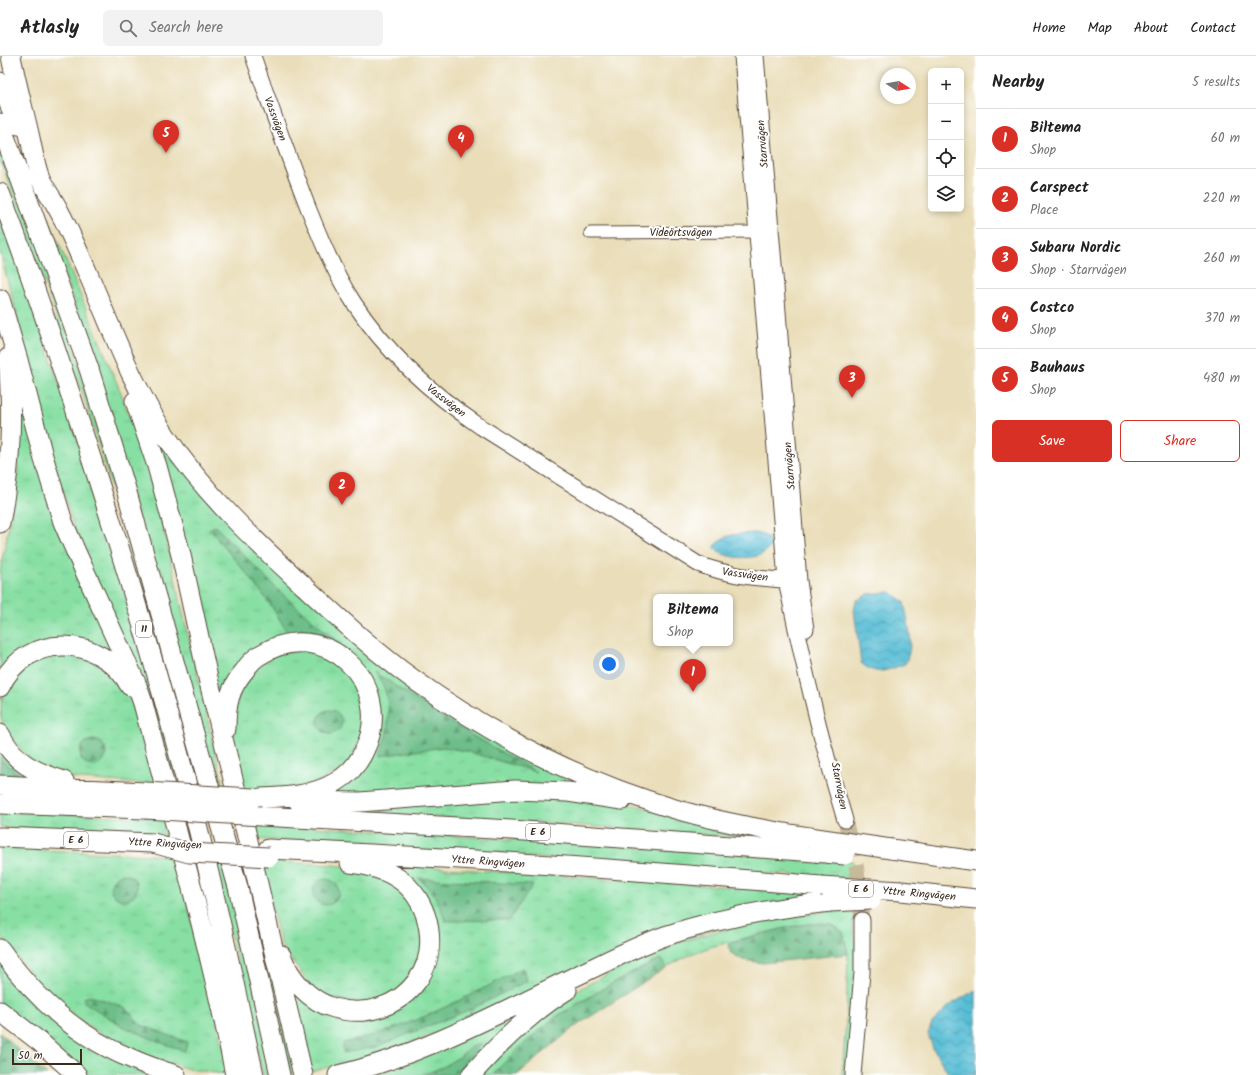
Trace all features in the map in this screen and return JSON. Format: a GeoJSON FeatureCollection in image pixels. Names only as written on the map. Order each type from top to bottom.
{"type":"FeatureCollection","features":[{"type":"Feature","properties":{"kind":"highway"},"geometry":{"type":"LineString","coordinates":[[11,56],[40,178],[66,224],[92,282],[123,359],[149,408],[171,443],[216,500],[283,567],[367,643],[412,678],[503,736],[540,757],[605,785],[673,808],[757,829],[812,845],[976,863]]}},
{"type":"Feature","properties":{"kind":"highway"},"geometry":{"type":"LineString","coordinates":[[0,82],[40,178],[64,230],[141,416],[158,466],[181,555],[208,678],[253,805],[257,880],[303,1075]]}},
{"type":"Feature","properties":{"kind":"highway","name":"11"},"geometry":{"type":"LineString","coordinates":[[0,123],[78,339],[126,489],[238,887],[280,1075]]}},
{"type":"Feature","properties":{"kind":"highway","name":"11"},"geometry":{"type":"LineString","coordinates":[[0,193],[60,362],[120,549],[172,727],[207,866],[254,1075]]}},
{"type":"Feature","properties":{"kind":"highway"},"geometry":{"type":"LineString","coordinates":[[0,523],[11,448],[10,384],[1,302]]}},
{"type":"Feature","properties":{"kind":"highway"},"geometry":{"type":"LineString","coordinates":[[1,302],[43,456],[64,522],[136,683],[204,932],[235,1075]]}},
{"type":"Feature","properties":{"kind":"highway"},"geometry":{"type":"LineString","coordinates":[[288,644],[309,644],[320,646],[333,652],[346,660],[358,672],[371,698],[373,724],[367,744],[360,759],[350,772],[336,782],[320,790],[301,795],[283,797],[253,805],[226,732],[226,711],[230,691],[250,663],[267,650],[288,644]]}},
{"type":"Feature","properties":{"kind":"highway"},"geometry":{"type":"LineString","coordinates":[[0,687],[5,676],[12,668],[30,653],[46,647],[71,646],[89,650],[101,656],[119,670],[129,684],[153,742]]}},
{"type":"Feature","properties":{"kind":"highway"},"geometry":{"type":"LineString","coordinates":[[0,734],[4,743],[14,756],[26,766],[46,776],[145,801]]}},
{"type":"Feature","properties":{"kind":"highway"},"geometry":{"type":"LineString","coordinates":[[0,785],[94,788]]}},
{"type":"Feature","properties":{"kind":"highway"},"geometry":{"type":"LineString","coordinates":[[253,805],[360,802],[485,792],[536,791],[576,793],[673,808]]}},
{"type":"Feature","properties":{"kind":"highway","name":"E 6"},"geometry":{"type":"LineString","coordinates":[[0,804],[145,801],[253,805],[511,830],[812,845]]}},
{"type":"Feature","properties":{"kind":"highway","name":"Yttre Ringvägen"},"geometry":{"type":"LineString","coordinates":[[0,836],[153,843],[268,853],[334,852],[674,874],[821,886],[901,896]]}},
{"type":"Feature","properties":{"kind":"highway"},"geometry":{"type":"LineString","coordinates":[[257,880],[266,914],[282,960],[302,990],[326,1006],[343,1011],[360,1012],[376,1010],[394,1002],[407,992],[425,967],[429,948],[429,927],[424,911],[416,896],[403,882],[388,873],[373,867],[268,853]]}},
{"type":"Feature","properties":{"kind":"highway"},"geometry":{"type":"LineString","coordinates":[[338,1075],[369,1067],[438,1042],[592,968],[652,942],[690,928],[746,914],[830,902],[901,896],[953,902],[976,899]]}},
{"type":"Feature","properties":{"kind":"highway"},"geometry":{"type":"LineString","coordinates":[[471,1075],[521,1025],[558,996],[588,977],[629,958],[652,942]]}},
{"type":"Feature","properties":{"kind":"highway"},"geometry":{"type":"LineString","coordinates":[[0,949],[10,964],[34,992],[61,1017],[106,1047],[129,1058],[176,1075]]}},
{"type":"Feature","properties":{"kind":"highway"},"geometry":{"type":"LineString","coordinates":[[0,1011],[40,1042],[76,1075]]}},
{"type":"Feature","properties":{"kind":"street","name":"Vassvägen"},"geometry":{"type":"LineString","coordinates":[[253,56],[295,174],[330,258],[354,302],[375,330],[406,366],[425,385],[481,427],[698,564],[715,571],[734,575],[793,580]]}},
{"type":"Feature","properties":{"kind":"street","name":"Starrvägen"},"geometry":{"type":"LineString","coordinates":[[742,56],[764,232]]}},
{"type":"Feature","properties":{"kind":"street","name":"Starrvägen"},"geometry":{"type":"LineString","coordinates":[[756,56],[764,232],[796,629],[832,775],[846,820],[805,626],[793,580]]}},
{"type":"Feature","properties":{"kind":"street","name":"Videörtsvägen"},"geometry":{"type":"LineString","coordinates":[[590,233],[764,232]]}},
{"type":"Feature","properties":{"kind":"street"},"geometry":{"type":"LineString","coordinates":[[853,1075],[862,973],[862,920]]}},
{"type":"Feature","properties":{"kind":"green space"},"geometry":{"type":"Polygon","coordinates":[[[0,130],[49,265],[206,788],[194,787],[122,523],[85,400],[20,212],[0,160],[0,130]]]}},
{"type":"Feature","properties":{"kind":"green space"},"geometry":{"type":"Polygon","coordinates":[[[21,152],[121,393],[147,468],[163,527],[224,790],[217,789],[83,328],[21,152]]]}},
{"type":"Feature","properties":{"kind":"green space"},"geometry":{"type":"Polygon","coordinates":[[[0,206],[101,510],[178,785],[172,785],[74,528],[39,409],[0,252],[0,206]]]}},
{"type":"Feature","properties":{"kind":"green space"},"geometry":{"type":"Polygon","coordinates":[[[17,388],[118,663],[87,645],[0,670],[0,571],[17,479],[17,388]]]}},
{"type":"Feature","properties":{"kind":"green space"},"geometry":{"type":"Polygon","coordinates":[[[143,408],[366,648],[608,791],[332,798],[371,750],[357,664],[277,642],[222,716],[143,408]]]}},
{"type":"Feature","properties":{"kind":"green space"},"geometry":{"type":"Polygon","coordinates":[[[215,526],[280,592],[342,646],[316,635],[288,635],[272,607],[209,529],[215,526]]]}},
{"type":"Feature","properties":{"kind":"green space"},"geometry":{"type":"Polygon","coordinates":[[[311,650],[352,674],[368,721],[349,765],[308,788],[244,790],[231,729],[243,678],[276,653],[311,650]]]}},
{"type":"Feature","properties":{"kind":"green space"},"geometry":{"type":"Polygon","coordinates":[[[43,654],[90,657],[126,689],[141,727],[157,785],[67,777],[34,766],[4,728],[1,718],[1,703],[5,689],[9,682],[43,654]]]}},
{"type":"Feature","properties":{"kind":"green space"},"geometry":{"type":"Polygon","coordinates":[[[374,672],[461,729],[536,772],[469,752],[444,747],[380,756],[387,731],[388,704],[384,688],[374,672]]]}},
{"type":"Feature","properties":{"kind":"green space"},"geometry":{"type":"Polygon","coordinates":[[[330,710],[339,713],[342,722],[339,731],[330,734],[321,731],[318,722],[321,713],[330,710]]]}},
{"type":"Feature","properties":{"kind":"green space"},"geometry":{"type":"Polygon","coordinates":[[[93,740],[102,744],[106,753],[102,762],[93,766],[84,762],[80,753],[84,744],[93,740]]]}},
{"type":"Feature","properties":{"kind":"green space"},"geometry":{"type":"Polygon","coordinates":[[[0,749],[37,778],[0,779],[0,749]]]}},
{"type":"Feature","properties":{"kind":"green space"},"geometry":{"type":"Polygon","coordinates":[[[0,757],[6,764],[23,777],[0,775],[0,757]]]}},
{"type":"Feature","properties":{"kind":"green space"},"geometry":{"type":"Polygon","coordinates":[[[515,795],[610,802],[637,806],[793,841],[561,824],[364,813],[363,806],[515,795]]]}},
{"type":"Feature","properties":{"kind":"green space"},"geometry":{"type":"Polygon","coordinates":[[[0,811],[166,818],[170,835],[0,827],[0,811]]]}},
{"type":"Feature","properties":{"kind":"green space"},"geometry":{"type":"Polygon","coordinates":[[[251,823],[852,861],[856,879],[255,839],[251,823]]]}},
{"type":"Feature","properties":{"kind":"green space"},"geometry":{"type":"Polygon","coordinates":[[[0,848],[175,856],[231,1075],[189,1069],[144,1055],[103,1035],[80,1020],[41,987],[6,943],[0,933],[0,848]]]}},
{"type":"Feature","properties":{"kind":"green space"},"geometry":{"type":"Polygon","coordinates":[[[213,858],[224,858],[274,1075],[263,1075],[213,858]]]}},
{"type":"Feature","properties":{"kind":"green space"},"geometry":{"type":"Polygon","coordinates":[[[241,859],[246,860],[297,1073],[291,1074],[241,859]]]}},
{"type":"Feature","properties":{"kind":"green space"},"geometry":{"type":"Polygon","coordinates":[[[260,861],[359,868],[380,874],[415,904],[424,948],[404,988],[366,1006],[316,994],[281,945],[260,861]]]}},
{"type":"Feature","properties":{"kind":"green space"},"geometry":{"type":"Polygon","coordinates":[[[384,864],[836,894],[806,899],[559,981],[385,1054],[306,1072],[290,982],[298,992],[387,1010],[434,938],[384,864]]]}},
{"type":"Feature","properties":{"kind":"green space"},"geometry":{"type":"Polygon","coordinates":[[[124,874],[133,878],[137,887],[133,896],[124,900],[115,896],[111,887],[115,878],[124,874]]]}},
{"type":"Feature","properties":{"kind":"green space"},"geometry":{"type":"Polygon","coordinates":[[[418,878],[533,885],[509,920],[445,921],[441,908],[435,897],[428,887],[418,878]]]}},
{"type":"Feature","properties":{"kind":"green space"},"geometry":{"type":"Polygon","coordinates":[[[326,879],[336,882],[339,892],[336,902],[326,905],[316,902],[313,892],[316,882],[326,879]]]}},
{"type":"Feature","properties":{"kind":"green space"},"geometry":{"type":"Polygon","coordinates":[[[856,907],[853,926],[856,938],[850,1075],[842,1075],[846,1022],[848,954],[843,932],[831,924],[808,924],[789,927],[710,947],[691,954],[667,967],[660,959],[613,983],[554,1018],[492,1075],[478,1075],[572,993],[627,964],[677,943],[745,924],[856,907]]]}},
{"type":"Feature","properties":{"kind":"green space"},"geometry":{"type":"Polygon","coordinates":[[[808,924],[831,924],[843,932],[848,954],[763,963],[743,960],[731,953],[728,943],[789,927],[808,924]]]}},
{"type":"Feature","properties":{"kind":"green space"},"geometry":{"type":"Polygon","coordinates":[[[660,959],[667,967],[573,1028],[517,1075],[492,1075],[520,1047],[554,1018],[613,983],[660,959]]]}},
{"type":"Feature","properties":{"kind":"green space"},"geometry":{"type":"Polygon","coordinates":[[[0,962],[148,1075],[86,1075],[0,1003],[0,962]]]}},
{"type":"Feature","properties":{"kind":"green space"},"geometry":{"type":"Polygon","coordinates":[[[523,968],[527,981],[471,1009],[376,1047],[343,1053],[343,1043],[391,1030],[436,1012],[523,968]]]}},
{"type":"Feature","properties":{"kind":"green space"},"geometry":{"type":"Polygon","coordinates":[[[90,996],[126,1008],[141,1025],[187,1042],[185,1051],[122,1026],[84,1002],[84,998],[90,996]]]}},
{"type":"Feature","properties":{"kind":"green space"},"geometry":{"type":"Polygon","coordinates":[[[549,996],[465,1075],[372,1075],[418,1059],[484,1029],[549,996]]]}},
{"type":"Feature","properties":{"kind":"green space"},"geometry":{"type":"Polygon","coordinates":[[[0,1033],[46,1074],[47,1075],[0,1075],[0,1033]]]}},
{"type":"Feature","properties":{"kind":"green space"},"geometry":{"type":"Polygon","coordinates":[[[482,1043],[454,1075],[422,1075],[445,1066],[471,1047],[482,1043]]]}},
{"type":"Feature","properties":{"kind":"water"},"geometry":{"type":"Polygon","coordinates":[[[754,533],[764,536],[771,544],[765,552],[760,555],[746,558],[731,556],[718,551],[714,547],[717,542],[732,535],[754,533]]]}},
{"type":"Feature","properties":{"kind":"water"},"geometry":{"type":"Polygon","coordinates":[[[890,592],[904,602],[910,633],[910,649],[905,664],[887,670],[877,671],[872,670],[861,663],[854,610],[856,601],[868,594],[890,592]]]}},
{"type":"Feature","properties":{"kind":"water"},"geometry":{"type":"Polygon","coordinates":[[[976,990],[976,1075],[949,1075],[933,1048],[928,1034],[932,1023],[951,1004],[976,990]]]}},
{"type":"Feature","properties":{"kind":"tunnel"},"geometry":{"type":"LineString","coordinates":[[845,820],[857,870],[862,920]]}},
{"type":"Feature","properties":{"kind":"place","name":"Bauhaus"},"geometry":{"type":"Point","coordinates":[166,153]}},
{"type":"Feature","properties":{"kind":"place","name":"Costco"},"geometry":{"type":"Point","coordinates":[461,158]}},
{"type":"Feature","properties":{"kind":"place","name":"Subaru Nordic"},"geometry":{"type":"Point","coordinates":[852,398]}},
{"type":"Feature","properties":{"kind":"place","name":"Carspect"},"geometry":{"type":"Point","coordinates":[342,505]}},
{"type":"Feature","properties":{"kind":"place","name":"Biltema"},"geometry":{"type":"Point","coordinates":[693,692]}}]}
